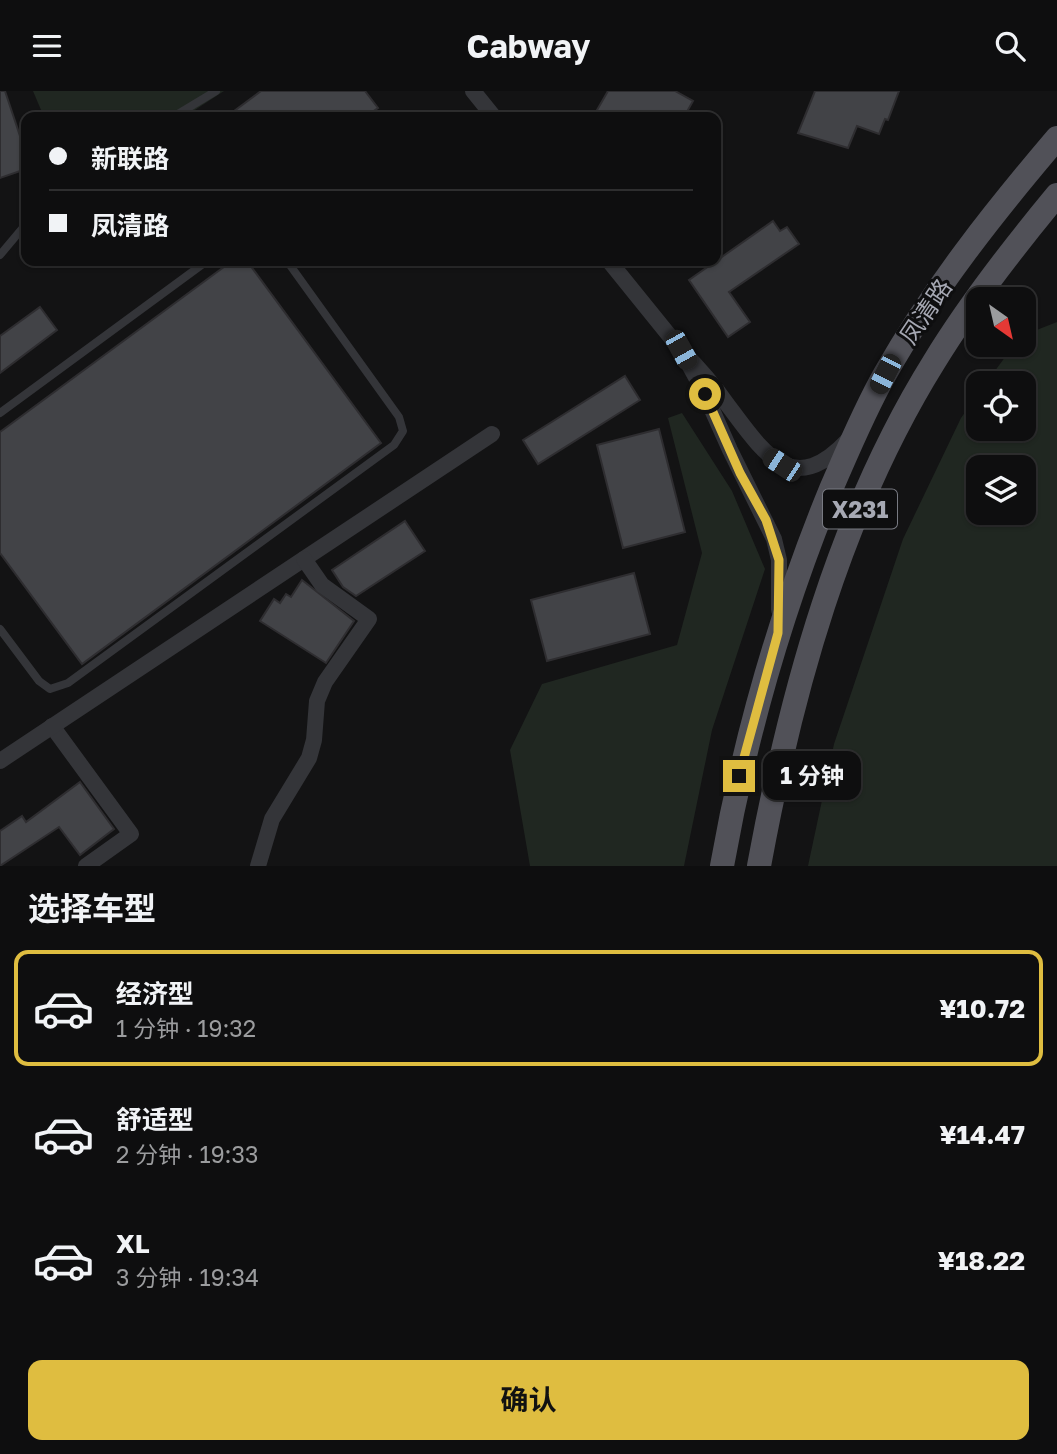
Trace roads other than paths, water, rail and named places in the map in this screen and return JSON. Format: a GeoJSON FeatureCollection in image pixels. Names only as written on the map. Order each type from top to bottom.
{"type":"FeatureCollection","features":[{"type":"Feature","properties":{"kind":"main road","name":"凤清路"},"geometry":{"type":"LineString","coordinates":[[722,866],[743,756],[778,633],[820,516],[857,430],[885,374],[936,293],[993,215],[1057,138]]}},
{"type":"Feature","properties":{"kind":"main road","name":"凤清路"},"geometry":{"type":"LineString","coordinates":[[759,866],[780,758],[796,698],[813,641],[864,499],[902,418],[933,363],[985,288],[1057,195]]}},
{"type":"Feature","properties":{"kind":"street"},"geometry":{"type":"LineString","coordinates":[[473,91],[490,112]]}},
{"type":"Feature","properties":{"kind":"street"},"geometry":{"type":"LineString","coordinates":[[613,266],[681,350],[701,369],[760,448],[782,465],[794,469],[809,468],[824,461],[857,430]]}},
{"type":"Feature","properties":{"kind":"street"},"geometry":{"type":"LineString","coordinates":[[681,350],[774,538],[780,582],[778,633]]}},
{"type":"Feature","properties":{"kind":"street"},"geometry":{"type":"LineString","coordinates":[[0,761],[492,434]]}},
{"type":"Feature","properties":{"kind":"street"},"geometry":{"type":"LineString","coordinates":[[258,866],[272,819],[309,758],[314,740],[317,701],[325,682],[369,619],[322,585],[304,559]]}},
{"type":"Feature","properties":{"kind":"street"},"geometry":{"type":"LineString","coordinates":[[52,726],[131,834],[86,866]]}},
{"type":"Feature","properties":{"kind":"lane"},"geometry":{"type":"LineString","coordinates":[[181,112],[216,91]]}},
{"type":"Feature","properties":{"kind":"lane"},"geometry":{"type":"LineString","coordinates":[[0,255],[21,230]]}},
{"type":"Feature","properties":{"kind":"lane"},"geometry":{"type":"LineString","coordinates":[[0,413],[200,266]]}},
{"type":"Feature","properties":{"kind":"lane"},"geometry":{"type":"LineString","coordinates":[[0,629],[38,681],[50,689],[68,683],[394,445],[403,431],[399,417],[291,266]]}}]}
